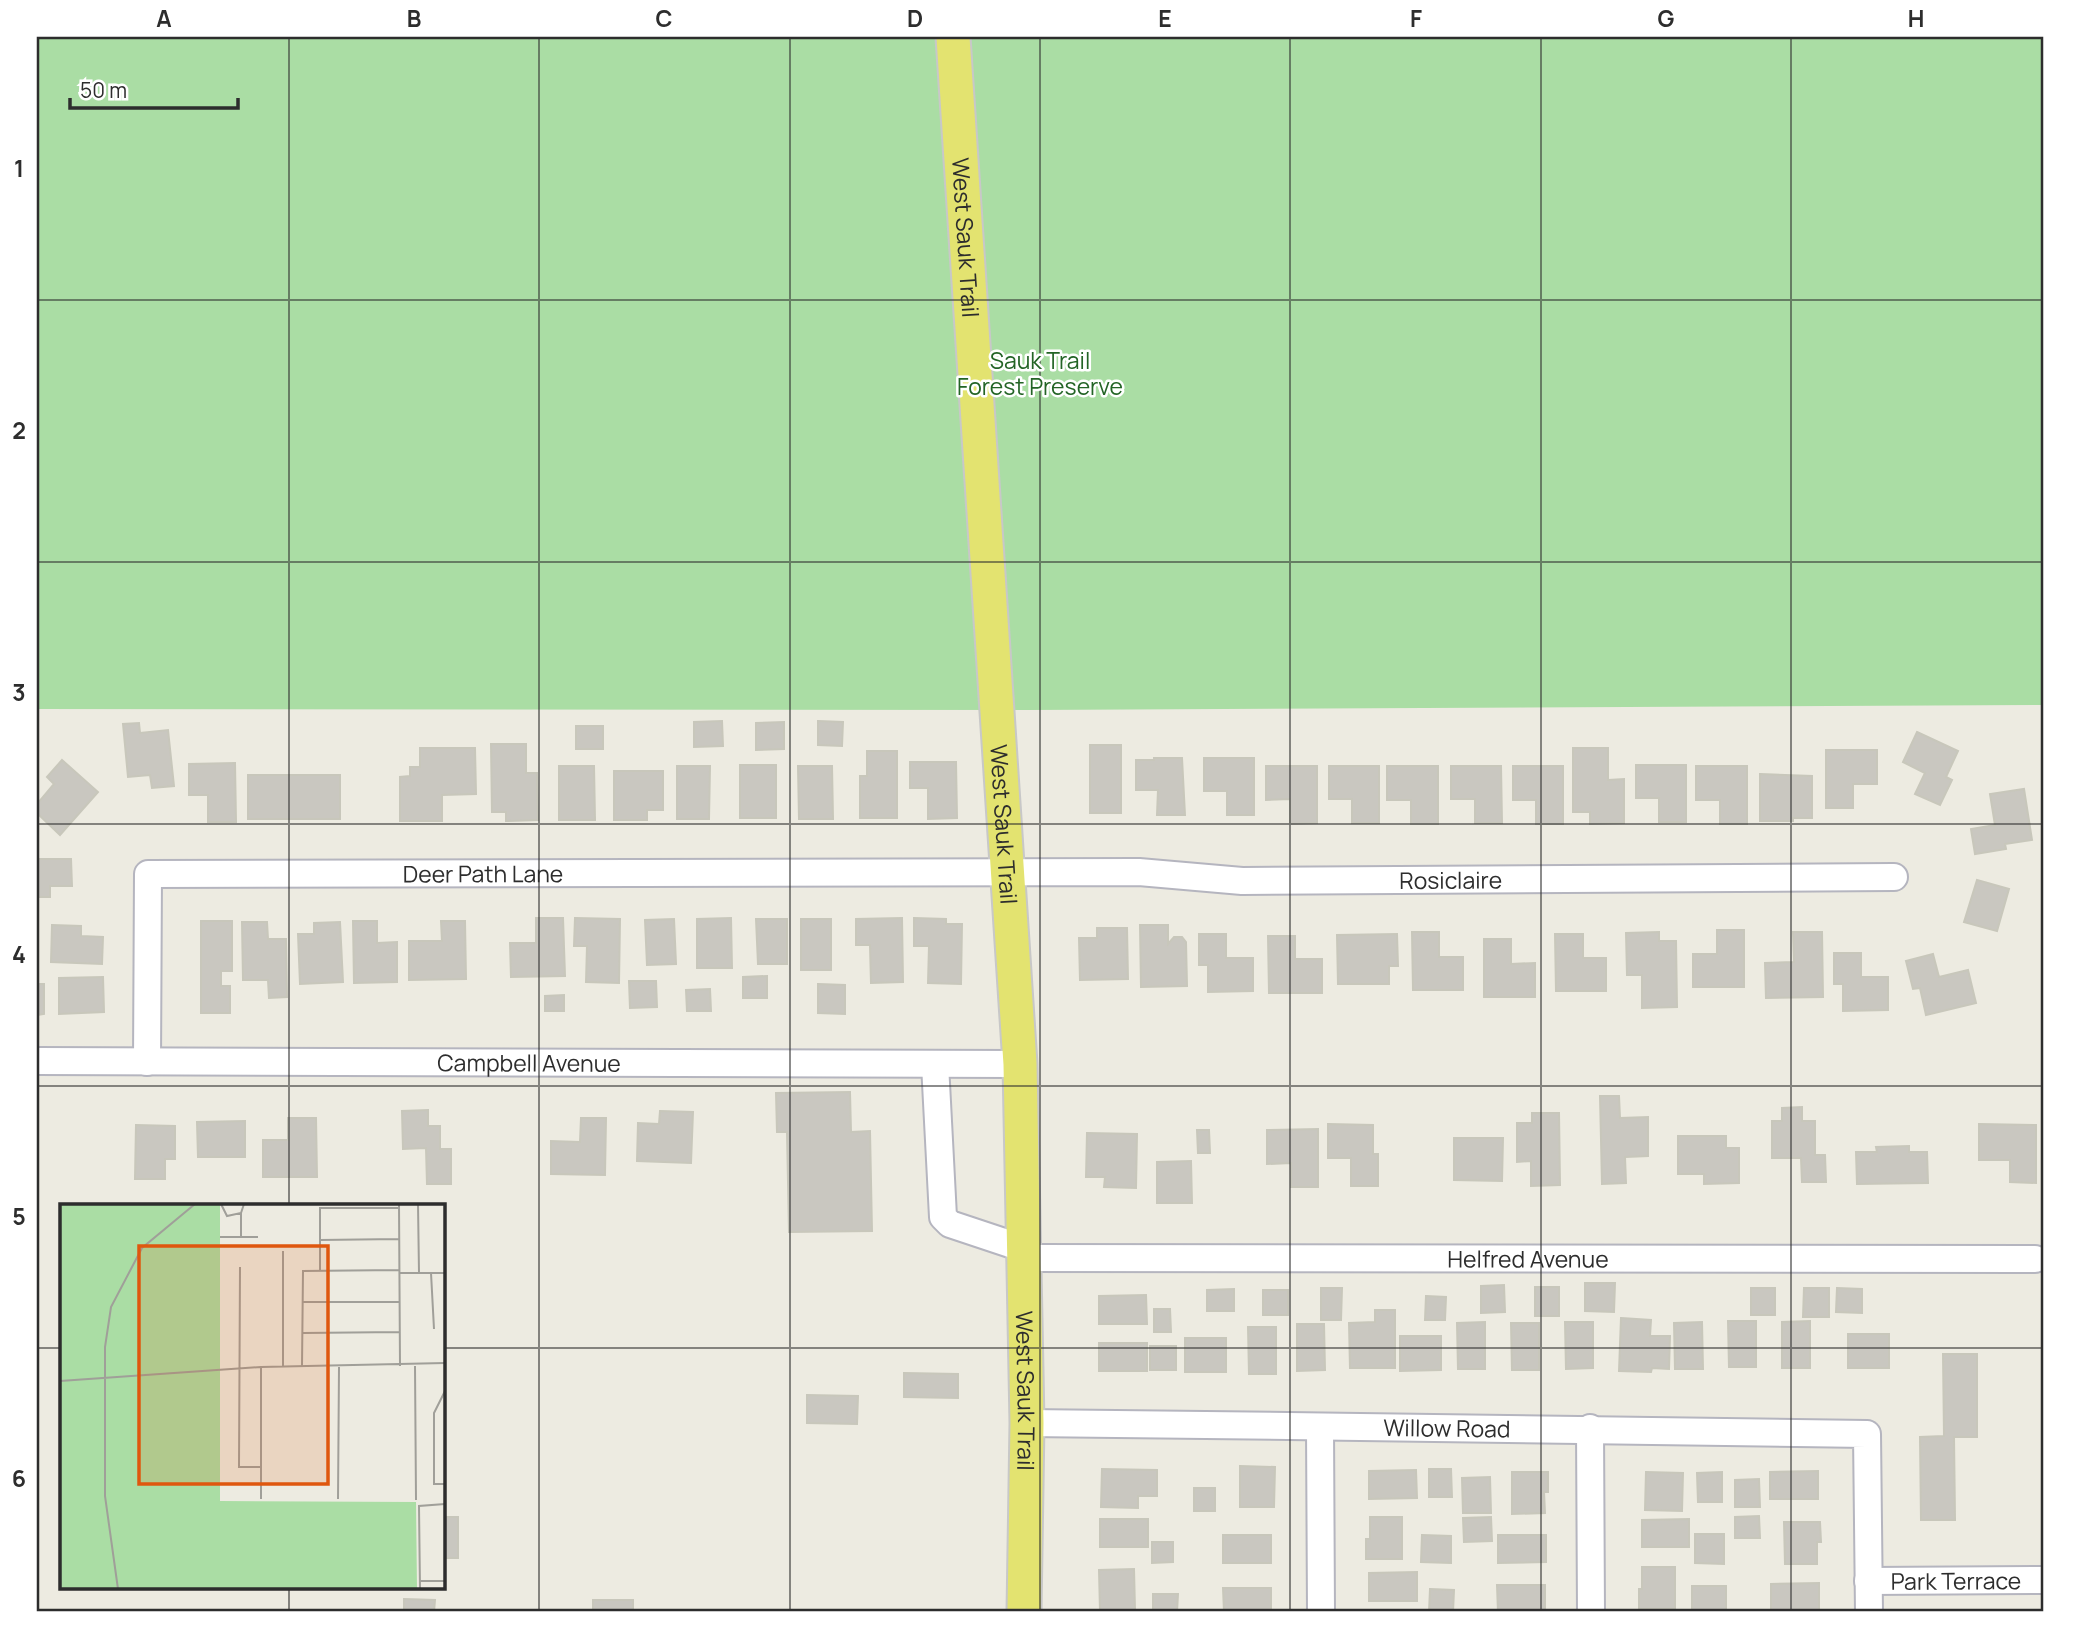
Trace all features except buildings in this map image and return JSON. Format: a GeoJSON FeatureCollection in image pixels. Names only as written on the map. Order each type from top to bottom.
{"type":"FeatureCollection","features":[{"type":"Feature","properties":{"kind":"main road","name":"West Sauk Trail"},"geometry":{"type":"LineString","coordinates":[[953,37],[1020,1064],[1027,1423],[1024,1612]]}},
{"type":"Feature","properties":{"kind":"street","name":"Rosiclaire"},"geometry":{"type":"LineString","coordinates":[[1006,872],[1139,872],[1242,881],[1894,877]]}},
{"type":"Feature","properties":{"kind":"street","name":"Deer Path Lane"},"geometry":{"type":"LineString","coordinates":[[147,1062],[148,874],[1006,872]]}},
{"type":"Feature","properties":{"kind":"street","name":"Campbell Avenue"},"geometry":{"type":"LineString","coordinates":[[37,1061],[1020,1064]]}},
{"type":"Feature","properties":{"kind":"street","name":"Helfred Avenue"},"geometry":{"type":"LineString","coordinates":[[935,1064],[943,1217],[950,1224],[1023,1253],[2035,1259]]}},
{"type":"Feature","properties":{"kind":"street","name":"Willow Road"},"geometry":{"type":"LineString","coordinates":[[1027,1423],[1590,1428],[1867,1434]]}},
{"type":"Feature","properties":{"kind":"street"},"geometry":{"type":"LineString","coordinates":[[1320,1427],[1321,1612]]}},
{"type":"Feature","properties":{"kind":"street"},"geometry":{"type":"LineString","coordinates":[[1590,1428],[1591,1612]]}},
{"type":"Feature","properties":{"kind":"street","name":"Park Terrace"},"geometry":{"type":"LineString","coordinates":[[1867,1434],[1868,1612]]}},
{"type":"Feature","properties":{"kind":"street","name":"Park Terrace"},"geometry":{"type":"LineString","coordinates":[[1868,1581],[2043,1580]]}},
{"type":"Feature","properties":{"kind":"green space","name":"Sauk Trail Forest Preserve"},"geometry":{"type":"Polygon","coordinates":[[[37,37],[2043,37],[2043,705],[1029,710],[37,709],[37,37]]]}}]}
